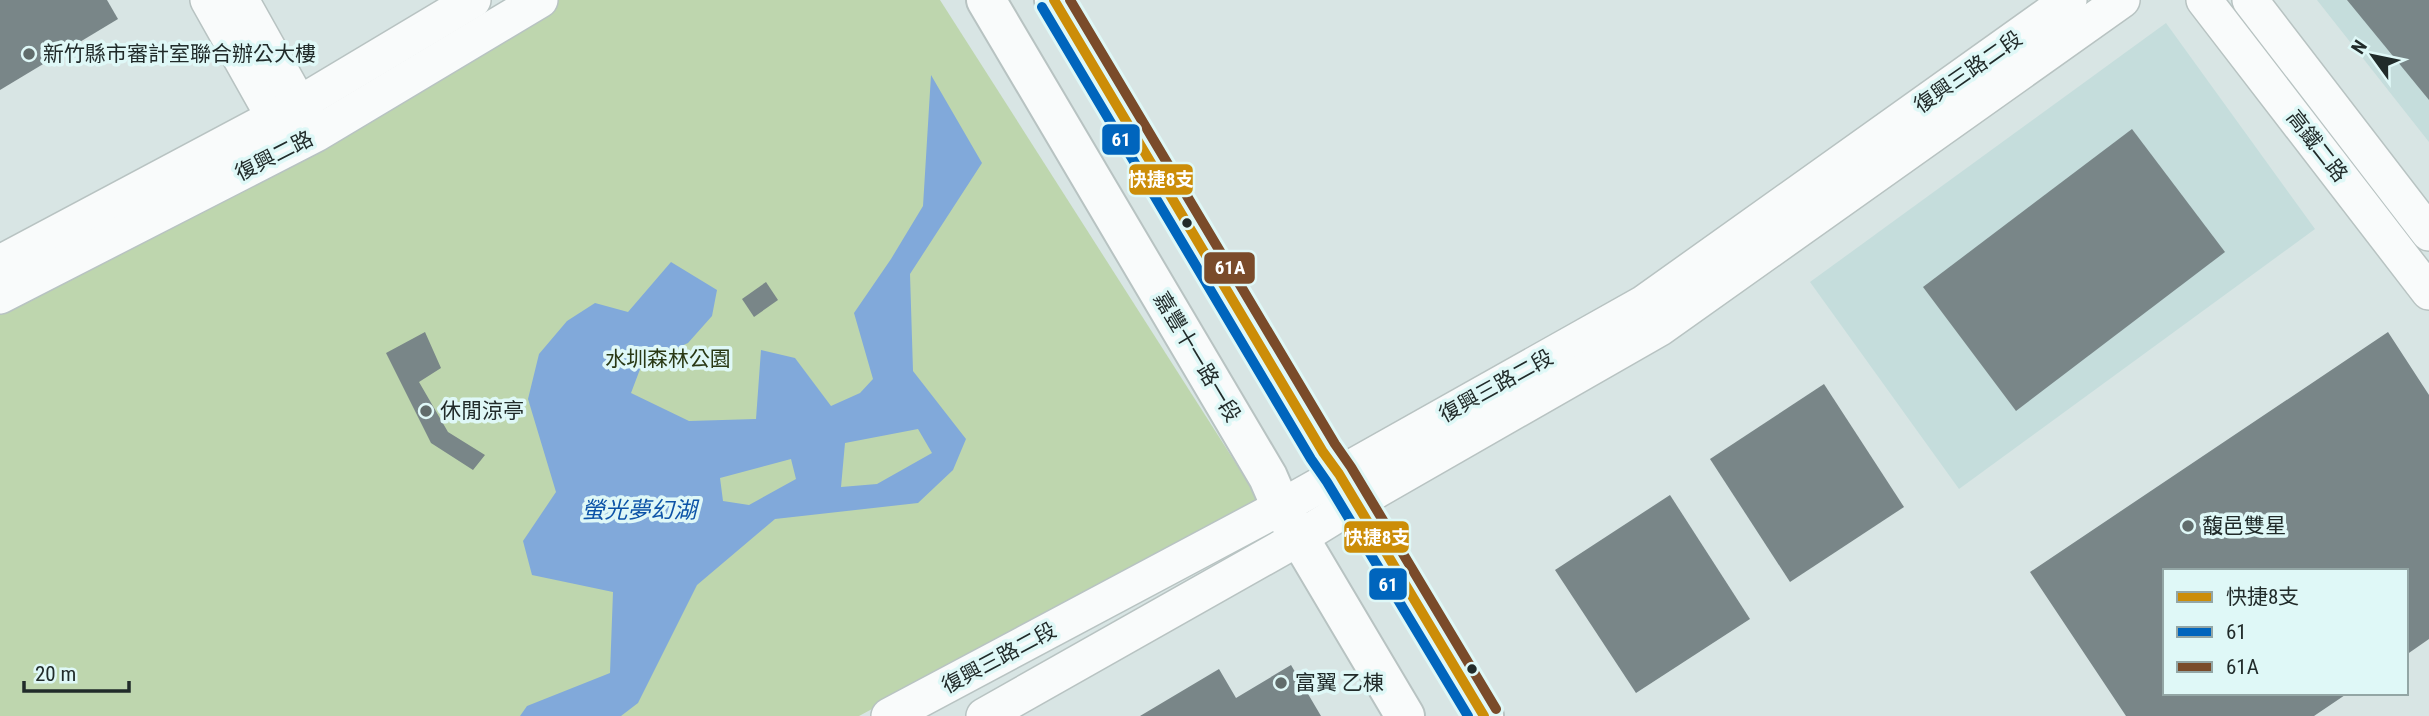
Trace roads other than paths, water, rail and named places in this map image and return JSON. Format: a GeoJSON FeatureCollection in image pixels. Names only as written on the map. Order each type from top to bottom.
{"type":"FeatureCollection","features":[{"type":"Feature","properties":{"kind":"street"},"geometry":{"type":"LineString","coordinates":[[208,0],[287,111],[304,141]]}},
{"type":"Feature","properties":{"kind":"street"},"geometry":{"type":"LineString","coordinates":[[241,0],[287,111]]}},
{"type":"Feature","properties":{"kind":"street","name":"復興二路"},"geometry":{"type":"LineString","coordinates":[[0,263],[287,111],[473,0]]}},
{"type":"Feature","properties":{"kind":"street","name":"復興二路"},"geometry":{"type":"LineString","coordinates":[[0,296],[304,141],[540,0]]}},
{"type":"Feature","properties":{"kind":"street","name":"嘉豐十一路一段"},"geometry":{"type":"LineString","coordinates":[[986,0],[1268,477],[1290,523],[1405,716]]}},
{"type":"Feature","properties":{"kind":"street"},"geometry":{"type":"LineString","coordinates":[[1054,0],[1315,440],[1348,489],[1484,716]]}},
{"type":"Feature","properties":{"kind":"street","name":"復興三路二段"},"geometry":{"type":"LineString","coordinates":[[984,716],[1644,303],[2069,0]]}},
{"type":"Feature","properties":{"kind":"street","name":"復興三路二段"},"geometry":{"type":"LineString","coordinates":[[1348,489],[1660,328],[2122,0]]}},
{"type":"Feature","properties":{"kind":"street","name":"高鐵二路"},"geometry":{"type":"LineString","coordinates":[[2204,0],[2429,292]]}},
{"type":"Feature","properties":{"kind":"street","name":"高鐵二路"},"geometry":{"type":"LineString","coordinates":[[2250,0],[2429,233]]}},
{"type":"Feature","properties":{"kind":"street","name":"復興三路二段"},"geometry":{"type":"LineString","coordinates":[[889,716],[1290,523]]}},
{"type":"Feature","properties":{"kind":"water","name":"螢光夢幻湖"},"geometry":{"type":"Polygon","coordinates":[[[931,75],[982,163],[910,274],[913,371],[966,439],[953,470],[918,503],[775,519],[697,585],[638,703],[621,716],[520,716],[527,706],[610,673],[613,592],[532,575],[523,541],[556,492],[528,399],[539,354],[567,321],[595,303],[628,312],[671,262],[717,290],[712,316],[688,343],[642,364],[631,393],[689,421],[756,419],[761,350],[795,358],[831,406],[860,393],[873,379],[854,313],[923,206],[931,75]],[[918,429],[845,443],[841,487],[877,484],[932,453],[918,429]],[[791,459],[720,478],[723,501],[749,505],[796,479],[791,459]]]}},
{"type":"Feature","properties":{"kind":"place","name":"新竹縣市審計室聯合辦公大樓"},"geometry":{"type":"Point","coordinates":[29,54]}},
{"type":"Feature","properties":{"kind":"place","name":"休閒涼亭"},"geometry":{"type":"Point","coordinates":[426,411]}},
{"type":"Feature","properties":{"kind":"place","name":"馥邑雙星"},"geometry":{"type":"Point","coordinates":[2188,526]}},
{"type":"Feature","properties":{"kind":"place","name":"富翼 乙棟"},"geometry":{"type":"Point","coordinates":[1281,683]}},
{"type":"Feature","properties":{"kind":"park label","name":"水圳森林公園"},"geometry":{"type":"Point","coordinates":[668,359]}}]}
